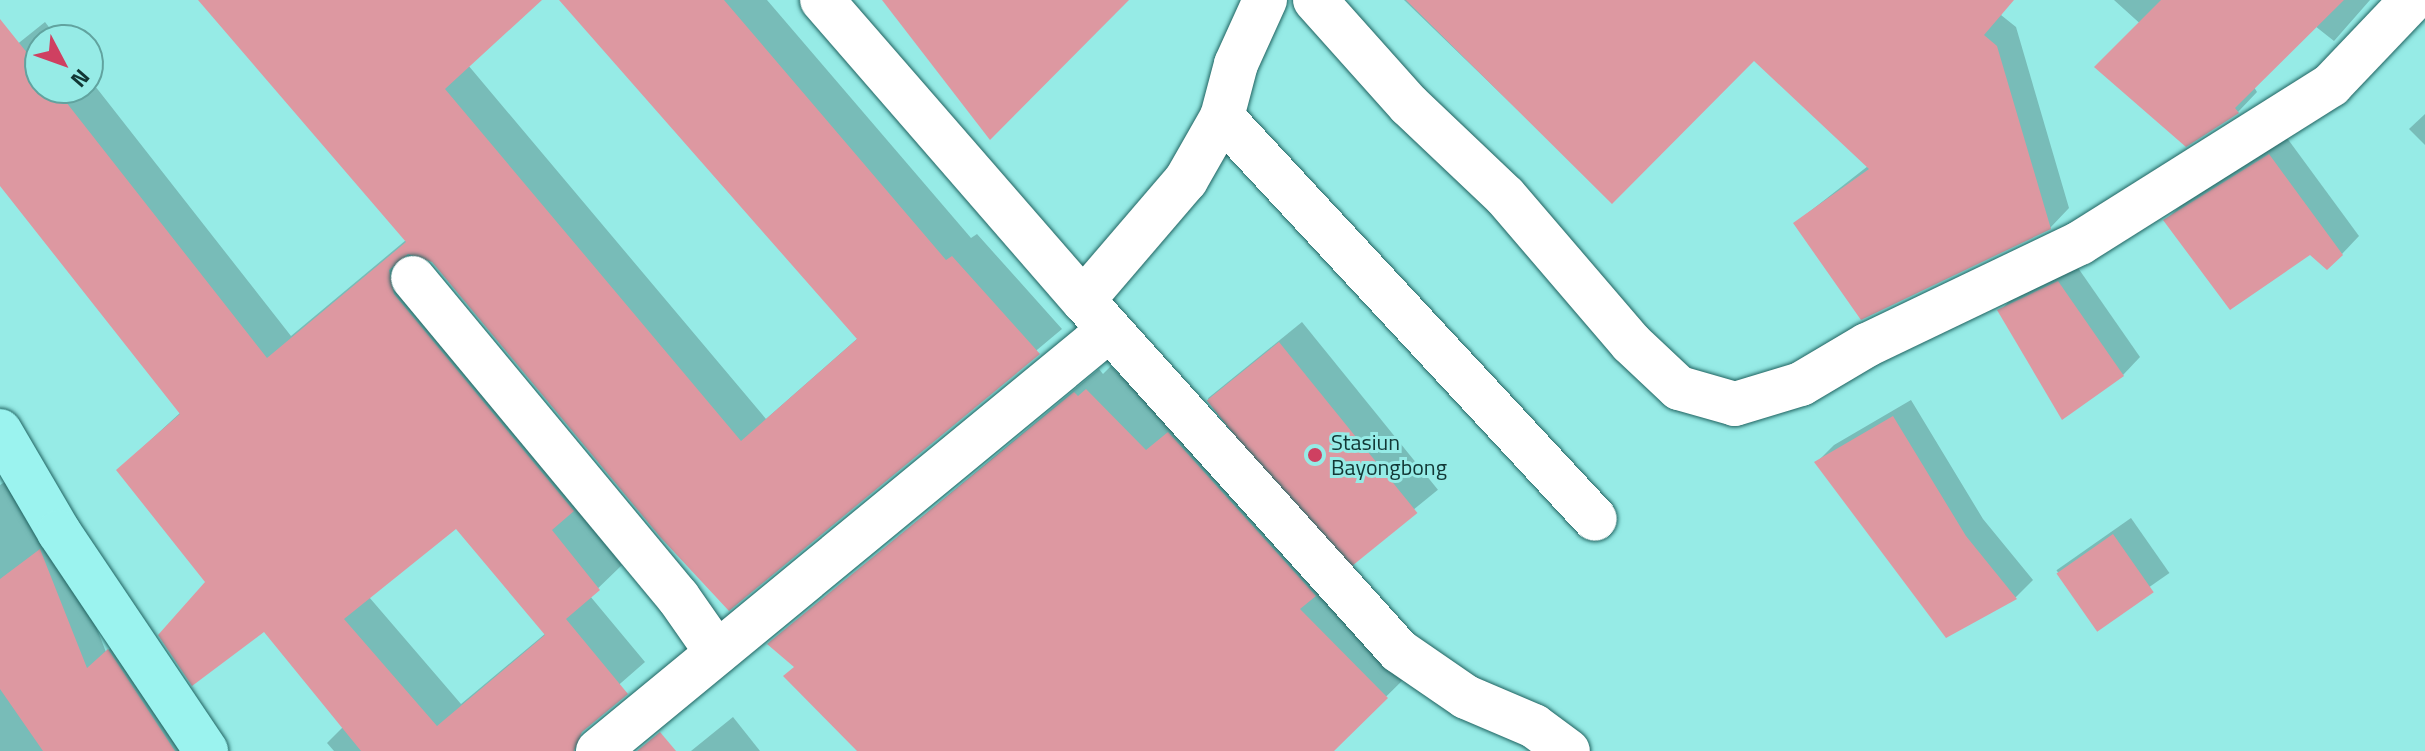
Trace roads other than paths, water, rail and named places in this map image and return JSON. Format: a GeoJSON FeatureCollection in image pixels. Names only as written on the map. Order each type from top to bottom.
{"type":"FeatureCollection","features":[{"type":"Feature","properties":{"kind":"main road"},"geometry":{"type":"LineString","coordinates":[[0,431],[59,532],[206,751]]}},
{"type":"Feature","properties":{"kind":"street"},"geometry":{"type":"LineString","coordinates":[[822,0],[1096,315],[1399,651],[1466,697],[1534,726],[1568,751]]}},
{"type":"Feature","properties":{"kind":"street"},"geometry":{"type":"LineString","coordinates":[[598,751],[717,653],[1096,315],[1186,180],[1222,117],[1236,64],[1265,0]]}},
{"type":"Feature","properties":{"kind":"street"},"geometry":{"type":"LineString","coordinates":[[1315,0],[1409,105],[1505,196],[1631,343],[1679,388],[1735,404],[1801,384],[1867,345],[2080,243],[2331,85],[2412,0]]}},
{"type":"Feature","properties":{"kind":"street"},"geometry":{"type":"LineString","coordinates":[[1222,117],[1595,519]]}},
{"type":"Feature","properties":{"kind":"street"},"geometry":{"type":"LineString","coordinates":[[413,278],[678,597],[717,653]]}},
{"type":"Feature","properties":{"kind":"place","name":"Stasiun Bayongbong"},"geometry":{"type":"Point","coordinates":[1315,455]}}]}
